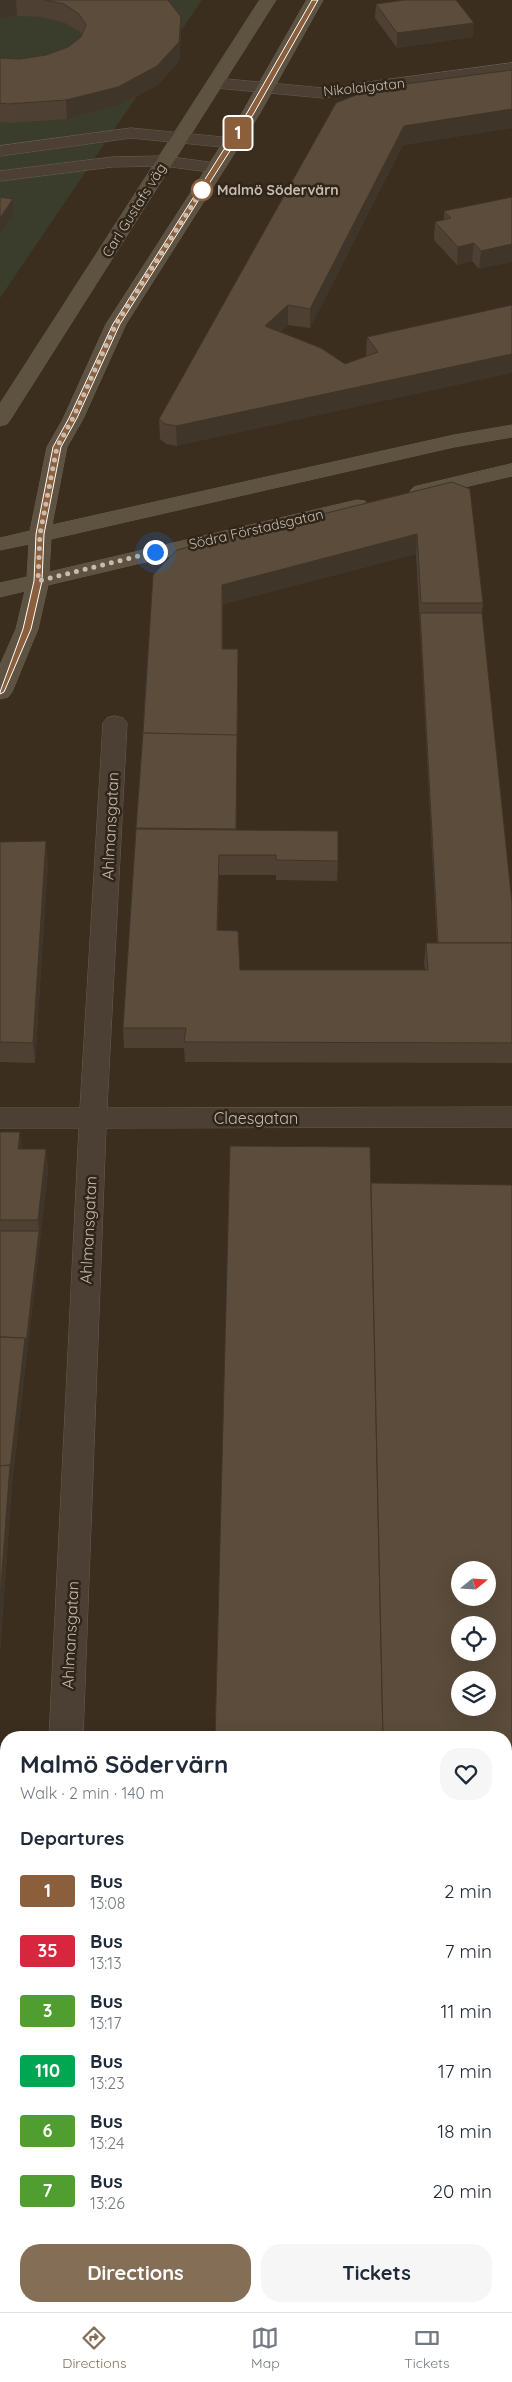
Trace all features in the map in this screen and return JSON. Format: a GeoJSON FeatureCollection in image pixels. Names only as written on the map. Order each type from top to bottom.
{"type":"FeatureCollection","features":[{"type":"Feature","properties":{"kind":"street","name":"Carl Gustafs väg"},"geometry":{"type":"LineString","coordinates":[[0,420],[268,0]]}},
{"type":"Feature","properties":{"kind":"street"},"geometry":{"type":"LineString","coordinates":[[0,692],[27,629],[38,581],[40,534],[57,447],[73,418],[116,324],[232,143],[315,0]]}},
{"type":"Feature","properties":{"kind":"street","name":"Nikolaigatan"},"geometry":{"type":"LineString","coordinates":[[216,83],[264,89],[323,93],[512,68]]}},
{"type":"Feature","properties":{"kind":"street"},"geometry":{"type":"LineString","coordinates":[[0,151],[131,133],[232,143]]}},
{"type":"Feature","properties":{"kind":"street"},"geometry":{"type":"LineString","coordinates":[[0,176],[112,162],[164,161],[216,168]]}},
{"type":"Feature","properties":{"kind":"street"},"geometry":{"type":"LineString","coordinates":[[0,544],[444,443],[512,431]]}},
{"type":"Feature","properties":{"kind":"street"},"geometry":{"type":"LineString","coordinates":[[406,495],[512,470]]}},
{"type":"Feature","properties":{"kind":"street","name":"Södra Förstadsgatan"},"geometry":{"type":"LineString","coordinates":[[0,590],[377,502]]}},
{"type":"Feature","properties":{"kind":"street","name":"Ahlmansgatan"},"geometry":{"type":"LineString","coordinates":[[66,1731],[93,1119],[115,724]]}},
{"type":"Feature","properties":{"kind":"street","name":"Claesgatan"},"geometry":{"type":"LineString","coordinates":[[0,1118],[512,1117]]}},
{"type":"Feature","properties":{"kind":"shaded area"},"geometry":{"type":"Polygon","coordinates":[[[0,0],[202,0],[0,298],[0,0]]]}},
{"type":"Feature","properties":{"kind":"building"},"geometry":{"type":"Polygon","coordinates":[[[45,0],[168,0],[181,17],[179,42],[157,66],[118,87],[66,100],[0,103],[0,58],[20,59],[46,55],[68,47],[81,37],[86,25],[79,14],[64,4],[45,0]]]}},
{"type":"Feature","properties":{"kind":"building"},"geometry":{"type":"Polygon","coordinates":[[[405,0],[456,0],[474,23],[397,33],[376,4],[405,0]]]}},
{"type":"Feature","properties":{"kind":"building"},"geometry":{"type":"Polygon","coordinates":[[[512,70],[512,109],[404,126],[310,309],[288,305],[265,326],[321,348],[345,364],[378,352],[367,337],[512,305],[512,354],[176,426],[165,424],[159,419],[336,103],[374,88],[512,70]]]}},
{"type":"Feature","properties":{"kind":"building"},"geometry":{"type":"Polygon","coordinates":[[[0,197],[13,199],[0,218],[0,197]]]}},
{"type":"Feature","properties":{"kind":"building"},"geometry":{"type":"Polygon","coordinates":[[[512,197],[512,244],[481,251],[474,243],[458,247],[435,222],[451,218],[444,211],[512,197]]]}},
{"type":"Feature","properties":{"kind":"building"},"geometry":{"type":"Polygon","coordinates":[[[452,482],[470,489],[483,603],[421,603],[417,534],[222,585],[222,649],[238,649],[237,736],[143,733],[153,575],[177,550],[452,482]]]}},
{"type":"Feature","properties":{"kind":"building"},"geometry":{"type":"Polygon","coordinates":[[[420,613],[482,613],[512,903],[512,943],[438,943],[420,613]]]}},
{"type":"Feature","properties":{"kind":"building"},"geometry":{"type":"Polygon","coordinates":[[[143,733],[237,735],[236,829],[136,828],[143,733]]]}},
{"type":"Feature","properties":{"kind":"building"},"geometry":{"type":"Polygon","coordinates":[[[136,829],[338,831],[338,861],[276,860],[276,855],[219,855],[217,930],[238,931],[240,970],[428,970],[426,943],[512,943],[512,1043],[184,1042],[186,1028],[123,1028],[136,829]]]}},
{"type":"Feature","properties":{"kind":"building"},"geometry":{"type":"Polygon","coordinates":[[[46,841],[33,1043],[0,1042],[0,842],[46,841]]]}},
{"type":"Feature","properties":{"kind":"building"},"geometry":{"type":"Polygon","coordinates":[[[0,1132],[20,1132],[18,1149],[46,1149],[38,1220],[0,1220],[0,1132]]]}},
{"type":"Feature","properties":{"kind":"building"},"geometry":{"type":"Polygon","coordinates":[[[230,1146],[370,1147],[383,1731],[215,1731],[230,1146]]]}},
{"type":"Feature","properties":{"kind":"building"},"geometry":{"type":"Polygon","coordinates":[[[371,1183],[512,1185],[512,1731],[383,1731],[371,1183]]]}},
{"type":"Feature","properties":{"kind":"building"},"geometry":{"type":"Polygon","coordinates":[[[0,1231],[39,1231],[26,1344],[25,1338],[0,1337],[0,1231]]]}},
{"type":"Feature","properties":{"kind":"building"},"geometry":{"type":"Polygon","coordinates":[[[0,1337],[25,1338],[10,1469],[10,1465],[0,1466],[0,1337]]]}},
{"type":"Feature","properties":{"kind":"building"},"geometry":{"type":"Polygon","coordinates":[[[10,1465],[0,1599],[0,1466],[10,1465]]]}},
{"type":"Feature","properties":{"kind":"bus line","name":"1"},"geometry":{"type":"LineString","coordinates":[[0,692],[6,682],[27,629],[38,581],[40,534],[57,447],[73,418],[116,324],[250,113],[315,0]]}},
{"type":"Feature","properties":{"kind":"place","name":"Malmö Södervärn"},"geometry":{"type":"Point","coordinates":[202,190]}},
{"type":"Feature","properties":{"kind":"route"},"geometry":{"type":"LineString","coordinates":[[155,552],[38,581],[40,534],[57,447],[73,418],[116,324],[202,190]]}}]}
